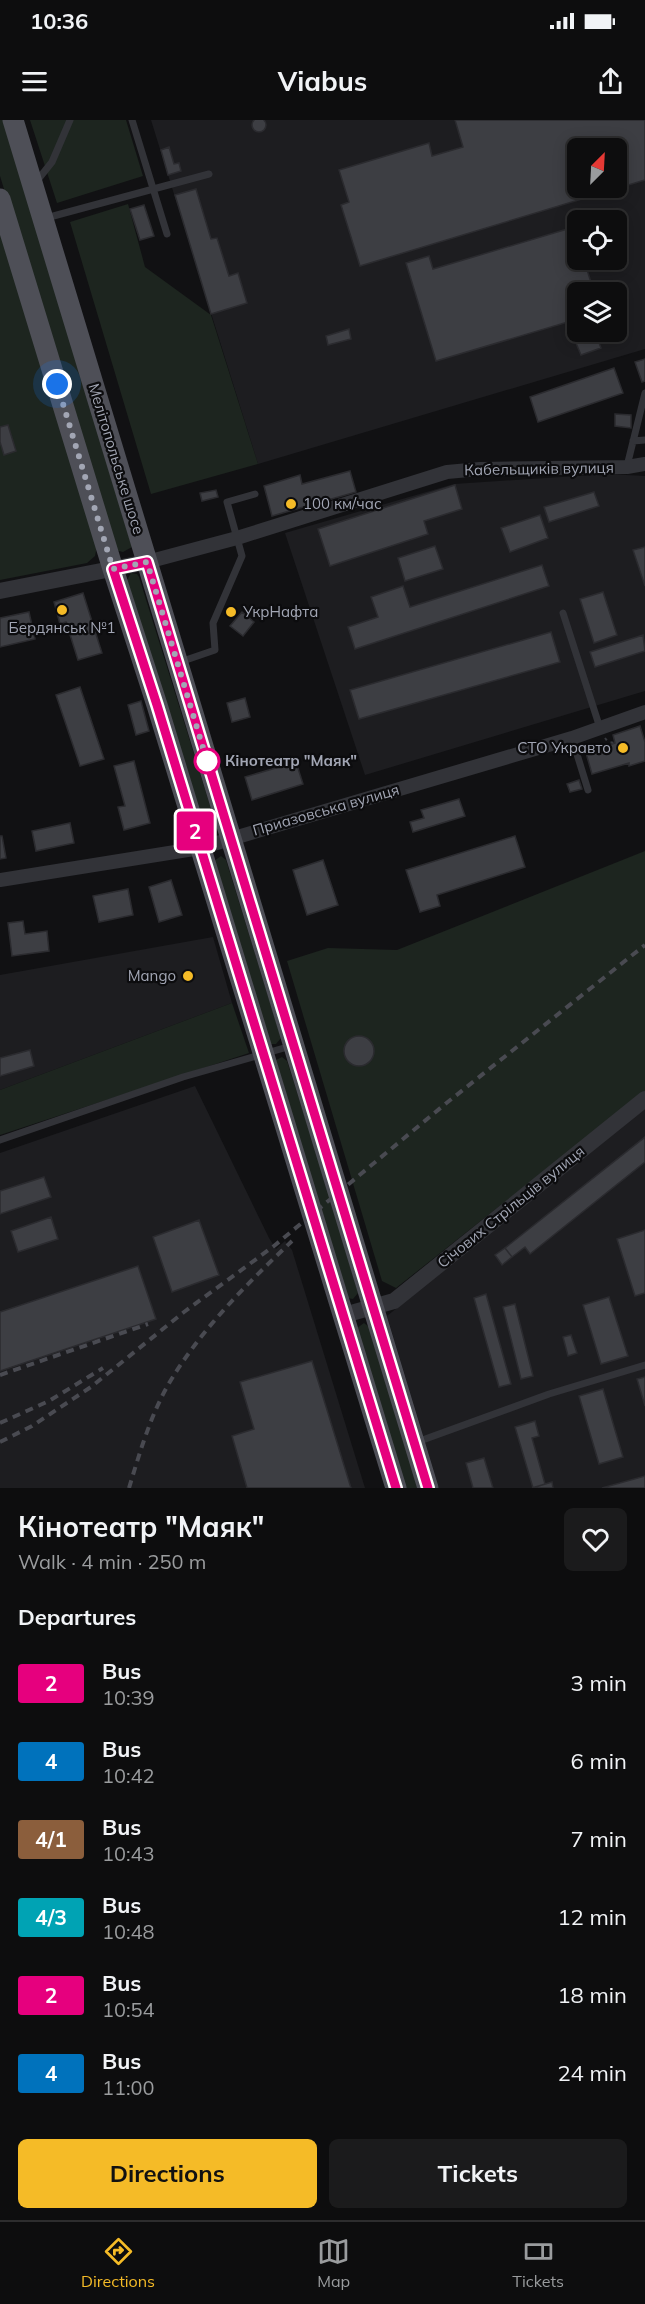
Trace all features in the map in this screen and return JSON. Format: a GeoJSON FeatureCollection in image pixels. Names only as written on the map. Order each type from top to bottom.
{"type":"FeatureCollection","features":[{"type":"Feature","properties":{"kind":"main road","name":"Мелітопольське шосе"},"geometry":{"type":"LineString","coordinates":[[13,120],[428,1488]]}},
{"type":"Feature","properties":{"kind":"main road"},"geometry":{"type":"LineString","coordinates":[[0,199],[5,230],[157,705],[396,1488]]}},
{"type":"Feature","properties":{"kind":"street","name":"Кабельщиків вулиця"},"geometry":{"type":"LineString","coordinates":[[0,591],[147,562],[237,538],[447,472],[480,469],[627,467],[645,464]]}},
{"type":"Feature","properties":{"kind":"street","name":"Приазовська вулиця"},"geometry":{"type":"LineString","coordinates":[[0,880],[200,848],[572,738],[645,712]]}},
{"type":"Feature","properties":{"kind":"street","name":"Січових Стрільців вулиця"},"geometry":{"type":"LineString","coordinates":[[344,1315],[394,1302],[645,1099]]}},
{"type":"Feature","properties":{"kind":"lane"},"geometry":{"type":"LineString","coordinates":[[33,186],[52,162],[70,120]]}},
{"type":"Feature","properties":{"kind":"lane"},"geometry":{"type":"LineString","coordinates":[[132,120],[167,234]]}},
{"type":"Feature","properties":{"kind":"lane"},"geometry":{"type":"LineString","coordinates":[[43,219],[209,174]]}},
{"type":"Feature","properties":{"kind":"lane"},"geometry":{"type":"LineString","coordinates":[[627,467],[645,393]]}},
{"type":"Feature","properties":{"kind":"lane"},"geometry":{"type":"LineString","coordinates":[[633,441],[645,440]]}},
{"type":"Feature","properties":{"kind":"lane"},"geometry":{"type":"LineString","coordinates":[[178,663],[215,650],[213,623],[242,556],[227,502],[255,494]]}},
{"type":"Feature","properties":{"kind":"lane"},"geometry":{"type":"LineString","coordinates":[[562,614],[600,728]]}},
{"type":"Feature","properties":{"kind":"lane"},"geometry":{"type":"LineString","coordinates":[[572,738],[588,790]]}},
{"type":"Feature","properties":{"kind":"lane"},"geometry":{"type":"LineString","coordinates":[[0,1140],[183,1077],[293,1045]]}},
{"type":"Feature","properties":{"kind":"lane"},"geometry":{"type":"LineString","coordinates":[[414,1444],[549,1394],[645,1365]]}},
{"type":"Feature","properties":{"kind":"shaded area"},"geometry":{"type":"Polygon","coordinates":[[[0,120],[4,120],[132,547],[123,552],[115,550],[0,176],[0,120]]]}},
{"type":"Feature","properties":{"kind":"shaded area"},"geometry":{"type":"Polygon","coordinates":[[[30,120],[126,120],[143,176],[57,203],[30,120]]]}},
{"type":"Feature","properties":{"kind":"shaded area"},"geometry":{"type":"Polygon","coordinates":[[[151,120],[645,120],[645,349],[258,464],[151,120]]]}},
{"type":"Feature","properties":{"kind":"shaded area"},"geometry":{"type":"Polygon","coordinates":[[[128,204],[145,267],[211,315],[258,464],[151,494],[70,222],[128,204]]]}},
{"type":"Feature","properties":{"kind":"shaded area"},"geometry":{"type":"Polygon","coordinates":[[[0,227],[97,546],[95,556],[87,563],[0,580],[0,227]]]}},
{"type":"Feature","properties":{"kind":"shaded area"},"geometry":{"type":"Polygon","coordinates":[[[608,474],[645,476],[645,691],[365,775],[285,533],[454,484],[608,474]]]}},
{"type":"Feature","properties":{"kind":"shaded area"},"geometry":{"type":"Polygon","coordinates":[[[131,573],[139,577],[217,828],[212,835],[206,834],[127,580],[131,573]]]}},
{"type":"Feature","properties":{"kind":"shaded area"},"geometry":{"type":"Polygon","coordinates":[[[645,851],[645,1091],[396,1288],[382,1281],[287,961],[328,948],[397,950],[645,851]]]}},
{"type":"Feature","properties":{"kind":"shaded area"},"geometry":{"type":"Polygon","coordinates":[[[221,856],[226,860],[281,1038],[276,1044],[270,1044],[214,861],[221,856]]]}},
{"type":"Feature","properties":{"kind":"shaded area"},"geometry":{"type":"Polygon","coordinates":[[[213,937],[232,1003],[0,1090],[0,975],[213,937]]]}},
{"type":"Feature","properties":{"kind":"shaded area"},"geometry":{"type":"Polygon","coordinates":[[[232,1003],[249,1053],[0,1135],[0,1090],[232,1003]]]}},
{"type":"Feature","properties":{"kind":"shaded area"},"geometry":{"type":"Polygon","coordinates":[[[282,1057],[287,1061],[330,1196],[358,1293],[353,1299],[347,1298],[276,1060],[282,1057]]]}},
{"type":"Feature","properties":{"kind":"shaded area"},"geometry":{"type":"Polygon","coordinates":[[[195,1086],[269,1238],[276,1249],[285,1241],[292,1250],[365,1488],[0,1488],[0,1153],[195,1086]]]}},
{"type":"Feature","properties":{"kind":"shaded area"},"geometry":{"type":"Polygon","coordinates":[[[645,1108],[645,1488],[439,1488],[387,1316],[645,1108]]]}},
{"type":"Feature","properties":{"kind":"shaded area"},"geometry":{"type":"Polygon","coordinates":[[[364,1323],[369,1327],[418,1488],[404,1488],[357,1328],[364,1323]]]}},
{"type":"Feature","properties":{"kind":"building"},"geometry":{"type":"Polygon","coordinates":[[[259,118],[264,120],[266,125],[264,130],[259,132],[254,130],[252,125],[254,120],[259,118]]]}},
{"type":"Feature","properties":{"kind":"building"},"geometry":{"type":"Polygon","coordinates":[[[455,120],[645,120],[645,180],[627,185],[627,138],[567,138],[567,198],[585,198],[360,266],[341,205],[349,202],[339,170],[429,143],[432,156],[463,147],[455,120]]]}},
{"type":"Feature","properties":{"kind":"building"},"geometry":{"type":"Polygon","coordinates":[[[169,147],[174,164],[179,163],[181,171],[168,175],[161,150],[169,147]]]}},
{"type":"Feature","properties":{"kind":"building"},"geometry":{"type":"Polygon","coordinates":[[[196,189],[211,239],[217,238],[229,276],[238,273],[247,303],[211,314],[175,195],[196,189]]]}},
{"type":"Feature","properties":{"kind":"building"},"geometry":{"type":"Polygon","coordinates":[[[144,205],[154,236],[140,240],[130,209],[144,205]]]}},
{"type":"Feature","properties":{"kind":"building"},"geometry":{"type":"Polygon","coordinates":[[[567,229],[567,270],[587,270],[591,282],[567,282],[567,322],[436,361],[406,263],[429,256],[433,269],[567,229]]]}},
{"type":"Feature","properties":{"kind":"building"},"geometry":{"type":"Polygon","coordinates":[[[349,329],[351,339],[328,345],[326,336],[349,329]]]}},
{"type":"Feature","properties":{"kind":"building"},"geometry":{"type":"Polygon","coordinates":[[[599,342],[601,348],[581,355],[576,343],[599,342]]]}},
{"type":"Feature","properties":{"kind":"building"},"geometry":{"type":"Polygon","coordinates":[[[645,359],[645,381],[642,382],[635,362],[645,359]]]}},
{"type":"Feature","properties":{"kind":"building"},"geometry":{"type":"Polygon","coordinates":[[[614,368],[623,393],[538,422],[530,397],[614,368]]]}},
{"type":"Feature","properties":{"kind":"building"},"geometry":{"type":"Polygon","coordinates":[[[615,414],[631,415],[631,428],[615,426],[615,414]]]}},
{"type":"Feature","properties":{"kind":"building"},"geometry":{"type":"Polygon","coordinates":[[[8,425],[16,451],[4,455],[0,442],[0,427],[8,425]]]}},
{"type":"Feature","properties":{"kind":"building","name":"100 км/час"},"geometry":{"type":"Polygon","coordinates":[[[350,471],[356,492],[272,516],[264,486],[300,475],[302,484],[350,471]]]}},
{"type":"Feature","properties":{"kind":"building"},"geometry":{"type":"Polygon","coordinates":[[[455,485],[462,509],[424,521],[428,534],[330,566],[318,529],[455,485]]]}},
{"type":"Feature","properties":{"kind":"building"},"geometry":{"type":"Polygon","coordinates":[[[216,490],[218,497],[202,501],[200,493],[216,490]]]}},
{"type":"Feature","properties":{"kind":"building"},"geometry":{"type":"Polygon","coordinates":[[[594,492],[599,506],[549,522],[544,507],[594,492]]]}},
{"type":"Feature","properties":{"kind":"building"},"geometry":{"type":"Polygon","coordinates":[[[540,515],[548,538],[510,552],[501,528],[540,515]]]}},
{"type":"Feature","properties":{"kind":"building"},"geometry":{"type":"Polygon","coordinates":[[[435,546],[443,569],[405,581],[398,558],[435,546]]]}},
{"type":"Feature","properties":{"kind":"building"},"geometry":{"type":"Polygon","coordinates":[[[645,547],[645,586],[633,550],[645,547]]]}},
{"type":"Feature","properties":{"kind":"building"},"geometry":{"type":"Polygon","coordinates":[[[542,565],[549,586],[355,649],[348,627],[378,617],[371,597],[403,586],[410,607],[542,565]]]}},
{"type":"Feature","properties":{"kind":"building"},"geometry":{"type":"Polygon","coordinates":[[[603,592],[617,635],[594,643],[580,599],[603,592]]]}},
{"type":"Feature","properties":{"kind":"building"},"geometry":{"type":"Polygon","coordinates":[[[83,593],[102,653],[78,660],[66,622],[60,624],[54,602],[83,593]]]}},
{"type":"Feature","properties":{"kind":"building"},"geometry":{"type":"Polygon","coordinates":[[[29,612],[35,639],[0,647],[0,618],[29,612]]]}},
{"type":"Feature","properties":{"kind":"building"},"geometry":{"type":"Polygon","coordinates":[[[242,612],[254,622],[243,636],[230,626],[242,612]]]}},
{"type":"Feature","properties":{"kind":"building"},"geometry":{"type":"Polygon","coordinates":[[[551,632],[560,662],[359,719],[350,690],[551,632]]]}},
{"type":"Feature","properties":{"kind":"building"},"geometry":{"type":"Polygon","coordinates":[[[643,635],[645,651],[595,667],[590,652],[643,635]]]}},
{"type":"Feature","properties":{"kind":"building"},"geometry":{"type":"Polygon","coordinates":[[[80,687],[104,759],[80,766],[56,695],[80,687]]]}},
{"type":"Feature","properties":{"kind":"building"},"geometry":{"type":"Polygon","coordinates":[[[245,698],[250,717],[232,722],[227,703],[245,698]]]}},
{"type":"Feature","properties":{"kind":"building"},"geometry":{"type":"Polygon","coordinates":[[[141,701],[149,731],[136,735],[128,705],[141,701]]]}},
{"type":"Feature","properties":{"kind":"building","name":"СТО Укравто"},"geometry":{"type":"Polygon","coordinates":[[[640,726],[645,742],[645,761],[629,766],[629,763],[592,774],[586,753],[615,743],[613,735],[640,726]]]}},
{"type":"Feature","properties":{"kind":"building"},"geometry":{"type":"Polygon","coordinates":[[[134,761],[150,823],[124,830],[118,807],[125,806],[114,766],[134,761]]]}},
{"type":"Feature","properties":{"kind":"building"},"geometry":{"type":"Polygon","coordinates":[[[296,762],[303,784],[252,800],[245,777],[296,762]]]}},
{"type":"Feature","properties":{"kind":"building"},"geometry":{"type":"Polygon","coordinates":[[[579,780],[582,789],[570,792],[567,784],[579,780]]]}},
{"type":"Feature","properties":{"kind":"building"},"geometry":{"type":"Polygon","coordinates":[[[459,799],[465,816],[413,832],[410,822],[424,818],[421,810],[459,799]]]}},
{"type":"Feature","properties":{"kind":"building"},"geometry":{"type":"Polygon","coordinates":[[[70,823],[74,843],[36,851],[32,831],[70,823]]]}},
{"type":"Feature","properties":{"kind":"building"},"geometry":{"type":"Polygon","coordinates":[[[0,836],[2,836],[6,858],[0,859],[0,836]]]}},
{"type":"Feature","properties":{"kind":"building"},"geometry":{"type":"Polygon","coordinates":[[[515,836],[525,867],[437,895],[440,906],[420,912],[406,870],[515,836]]]}},
{"type":"Feature","properties":{"kind":"building"},"geometry":{"type":"Polygon","coordinates":[[[323,860],[338,905],[307,915],[293,870],[323,860]]]}},
{"type":"Feature","properties":{"kind":"building"},"geometry":{"type":"Polygon","coordinates":[[[171,880],[182,915],[159,922],[149,887],[171,880]]]}},
{"type":"Feature","properties":{"kind":"building"},"geometry":{"type":"Polygon","coordinates":[[[128,889],[133,915],[99,922],[93,896],[128,889]]]}},
{"type":"Feature","properties":{"kind":"building"},"geometry":{"type":"Polygon","coordinates":[[[23,921],[25,934],[47,931],[49,951],[12,956],[8,923],[23,921]]]}},
{"type":"Feature","properties":{"kind":"building"},"geometry":{"type":"Polygon","coordinates":[[[359,1036],[365,1037],[373,1045],[373,1057],[365,1065],[359,1066],[353,1065],[345,1057],[344,1051],[345,1045],[353,1037],[359,1036]]]}},
{"type":"Feature","properties":{"kind":"building"},"geometry":{"type":"Polygon","coordinates":[[[30,1050],[34,1066],[0,1076],[0,1058],[30,1050]]]}},
{"type":"Feature","properties":{"kind":"building"},"geometry":{"type":"Polygon","coordinates":[[[645,1137],[645,1162],[530,1254],[525,1247],[512,1257],[505,1248],[645,1137]]]}},
{"type":"Feature","properties":{"kind":"building"},"geometry":{"type":"Polygon","coordinates":[[[44,1177],[51,1197],[0,1214],[0,1191],[44,1177]]]}},
{"type":"Feature","properties":{"kind":"building"},"geometry":{"type":"Polygon","coordinates":[[[51,1217],[58,1239],[18,1252],[11,1231],[51,1217]]]}},
{"type":"Feature","properties":{"kind":"building"},"geometry":{"type":"Polygon","coordinates":[[[199,1220],[219,1275],[172,1292],[153,1237],[199,1220]]]}},
{"type":"Feature","properties":{"kind":"building"},"geometry":{"type":"Polygon","coordinates":[[[645,1230],[645,1293],[635,1296],[617,1239],[645,1230]]]}},
{"type":"Feature","properties":{"kind":"building"},"geometry":{"type":"Polygon","coordinates":[[[505,1248],[512,1257],[502,1265],[495,1255],[505,1248]]]}},
{"type":"Feature","properties":{"kind":"building"},"geometry":{"type":"Polygon","coordinates":[[[138,1266],[156,1319],[0,1371],[0,1312],[138,1266]]]}},
{"type":"Feature","properties":{"kind":"building"},"geometry":{"type":"Polygon","coordinates":[[[486,1294],[511,1384],[499,1387],[474,1298],[486,1294]]]}},
{"type":"Feature","properties":{"kind":"building"},"geometry":{"type":"Polygon","coordinates":[[[609,1297],[628,1356],[601,1364],[583,1305],[609,1297]]]}},
{"type":"Feature","properties":{"kind":"building"},"geometry":{"type":"Polygon","coordinates":[[[515,1304],[533,1376],[521,1379],[503,1307],[515,1304]]]}},
{"type":"Feature","properties":{"kind":"building"},"geometry":{"type":"Polygon","coordinates":[[[571,1335],[577,1353],[568,1356],[563,1337],[571,1335]]]}},
{"type":"Feature","properties":{"kind":"building"},"geometry":{"type":"Polygon","coordinates":[[[312,1361],[351,1488],[247,1488],[232,1436],[254,1429],[240,1382],[312,1361]]]}},
{"type":"Feature","properties":{"kind":"building"},"geometry":{"type":"Polygon","coordinates":[[[645,1377],[645,1406],[637,1379],[645,1377]]]}},
{"type":"Feature","properties":{"kind":"building"},"geometry":{"type":"Polygon","coordinates":[[[603,1389],[623,1457],[599,1464],[579,1396],[603,1389]]]}},
{"type":"Feature","properties":{"kind":"building"},"geometry":{"type":"Polygon","coordinates":[[[535,1421],[539,1436],[532,1438],[545,1484],[533,1488],[515,1427],[535,1421]]]}},
{"type":"Feature","properties":{"kind":"building"},"geometry":{"type":"Polygon","coordinates":[[[484,1458],[493,1488],[473,1488],[466,1463],[484,1458]]]}},
{"type":"Feature","properties":{"kind":"building"},"geometry":{"type":"Polygon","coordinates":[[[645,1476],[645,1488],[602,1488],[645,1476]]]}},
{"type":"Feature","properties":{"kind":"building"},"geometry":{"type":"Polygon","coordinates":[[[552,1482],[553,1488],[532,1488],[552,1482]]]}},
{"type":"Feature","properties":{"kind":"railway"},"geometry":{"type":"LineString","coordinates":[[0,1442],[32,1426],[91,1387],[184,1312],[274,1246],[444,1105],[645,945]]}},
{"type":"Feature","properties":{"kind":"railway"},"geometry":{"type":"LineString","coordinates":[[129,1488],[147,1433],[171,1380],[197,1342],[227,1306],[292,1241]]}},
{"type":"Feature","properties":{"kind":"railway"},"geometry":{"type":"LineString","coordinates":[[0,1375],[148,1324]]}},
{"type":"Feature","properties":{"kind":"railway"},"geometry":{"type":"LineString","coordinates":[[0,1423],[49,1401],[103,1368]]}},
{"type":"Feature","properties":{"kind":"bus line","name":"2"},"geometry":{"type":"LineString","coordinates":[[396,1488],[157,705],[113,569],[147,562],[428,1488]]}},
{"type":"Feature","properties":{"kind":"place","name":"100 км/час"},"geometry":{"type":"Point","coordinates":[291,504]}},
{"type":"Feature","properties":{"kind":"place","name":"Бердянськ №1"},"geometry":{"type":"Point","coordinates":[62,610]}},
{"type":"Feature","properties":{"kind":"place","name":"УкрНафта"},"geometry":{"type":"Point","coordinates":[231,612]}},
{"type":"Feature","properties":{"kind":"place","name":"СТО Укравто"},"geometry":{"type":"Point","coordinates":[623,748]}},
{"type":"Feature","properties":{"kind":"place","name":"Кінотеатр \"Маяк\""},"geometry":{"type":"Point","coordinates":[207,761]}},
{"type":"Feature","properties":{"kind":"place","name":"Mango"},"geometry":{"type":"Point","coordinates":[188,976]}},
{"type":"Feature","properties":{"kind":"route"},"geometry":{"type":"LineString","coordinates":[[57,384],[113,569],[147,562],[207,761]]}}]}
